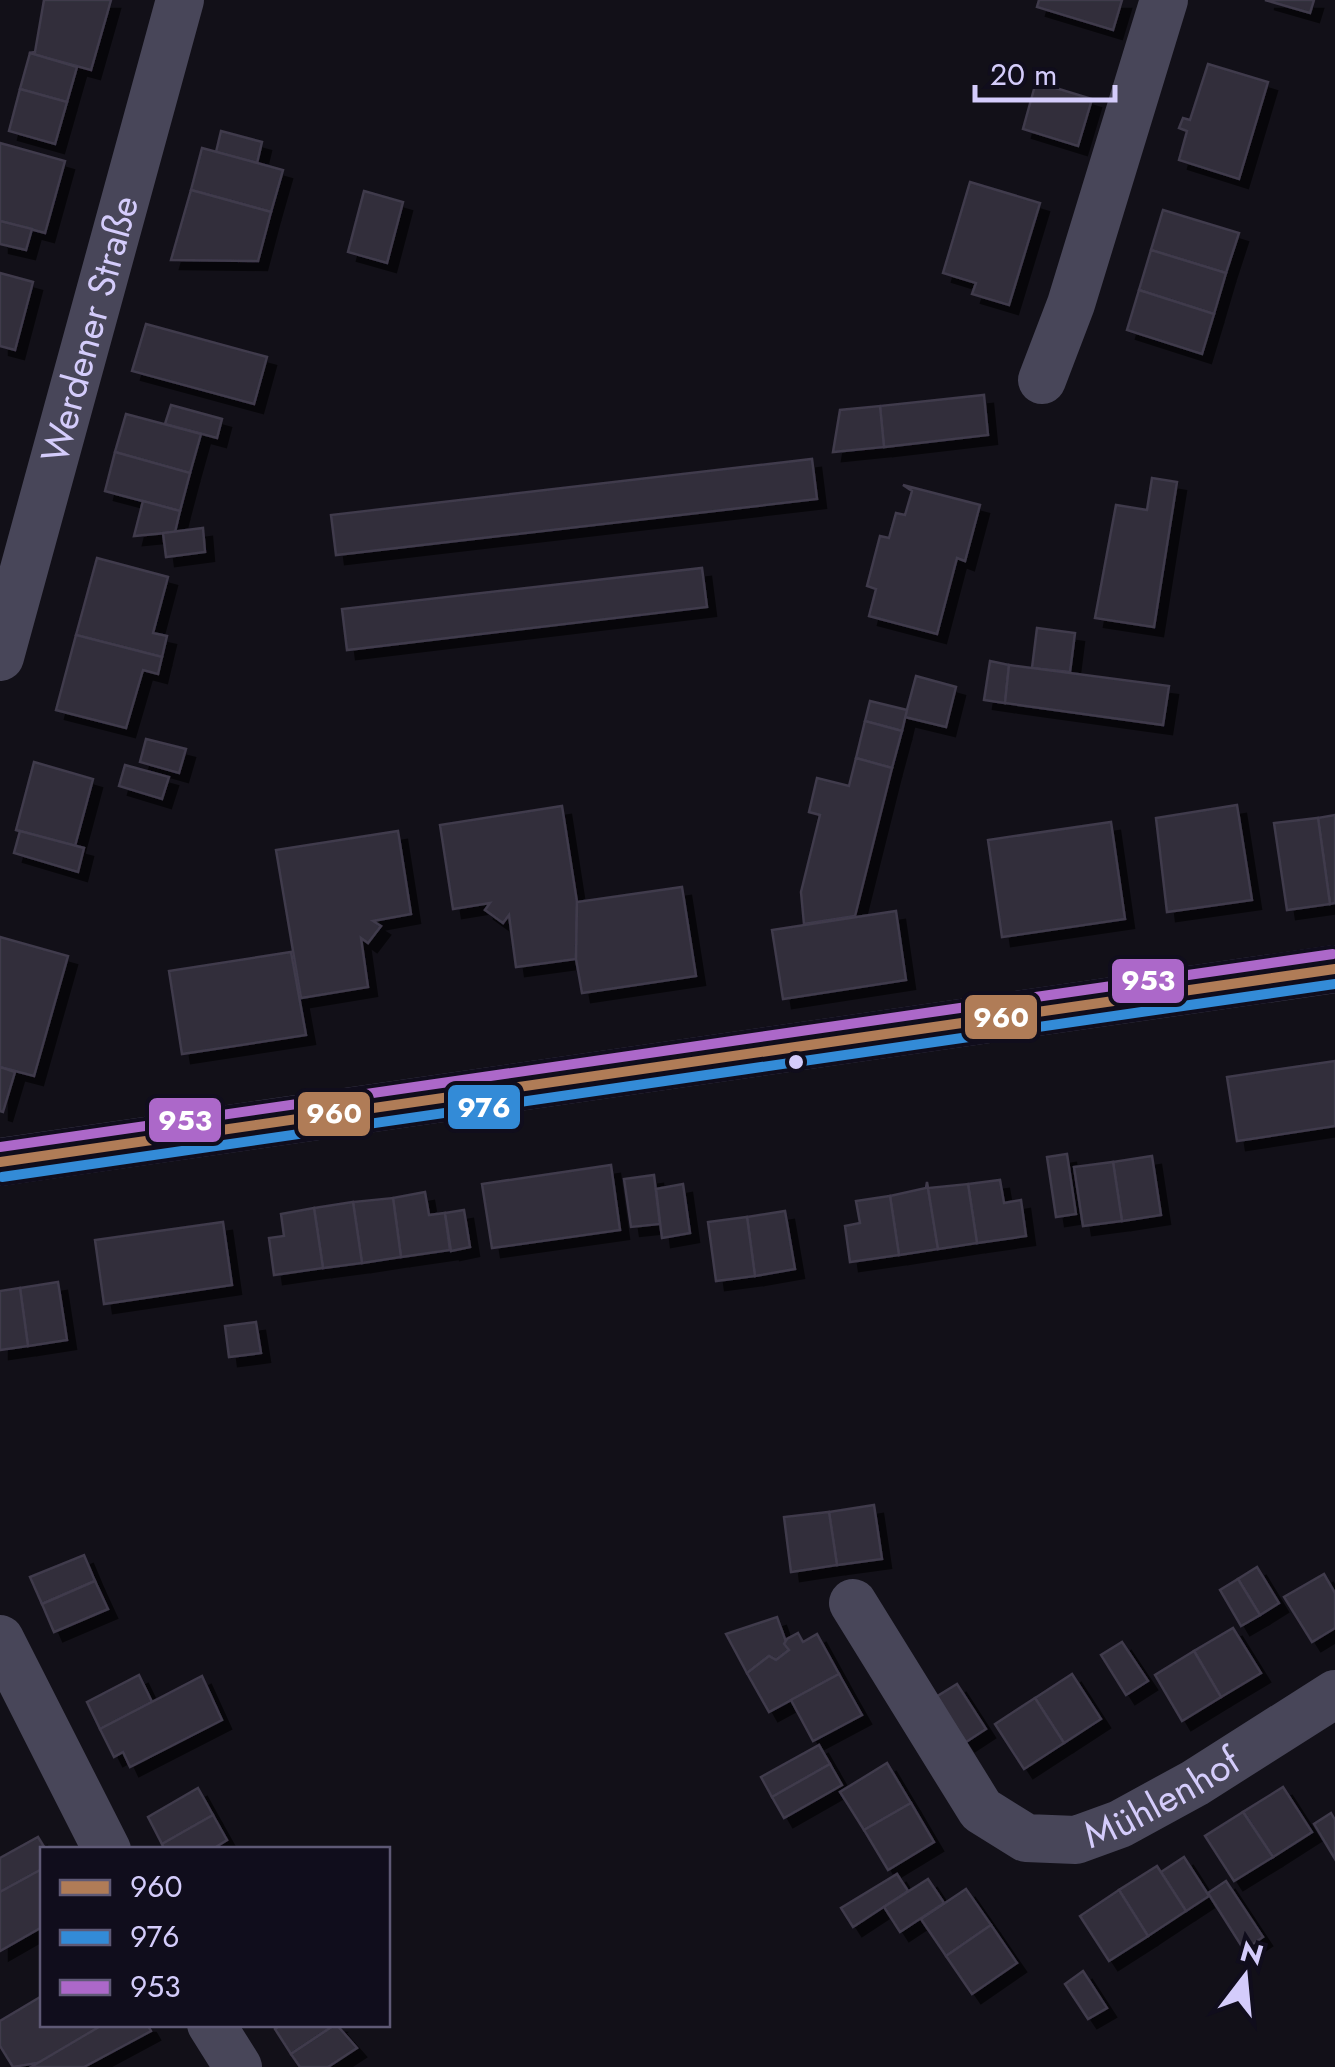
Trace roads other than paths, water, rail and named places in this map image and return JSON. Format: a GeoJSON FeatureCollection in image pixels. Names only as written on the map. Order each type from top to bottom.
{"type":"FeatureCollection","features":[{"type":"Feature","properties":{"kind":"street","name":"Werdener Straße"},"geometry":{"type":"LineString","coordinates":[[0,657],[180,0]]}},
{"type":"Feature","properties":{"kind":"street"},"geometry":{"type":"LineString","coordinates":[[1042,380],[1071,304],[1164,0]]}},
{"type":"Feature","properties":{"kind":"street"},"geometry":{"type":"LineString","coordinates":[[0,1162],[1335,969]]}},
{"type":"Feature","properties":{"kind":"street","name":"Mühlenhof"},"geometry":{"type":"LineString","coordinates":[[853,1603],[982,1810],[1026,1838],[1076,1840],[1120,1824],[1195,1784],[1335,1694]]}},
{"type":"Feature","properties":{"kind":"street"},"geometry":{"type":"LineString","coordinates":[[0,1639],[106,1847]]}},
{"type":"Feature","properties":{"kind":"street"},"geometry":{"type":"LineString","coordinates":[[213,2027],[238,2067]]}}]}
